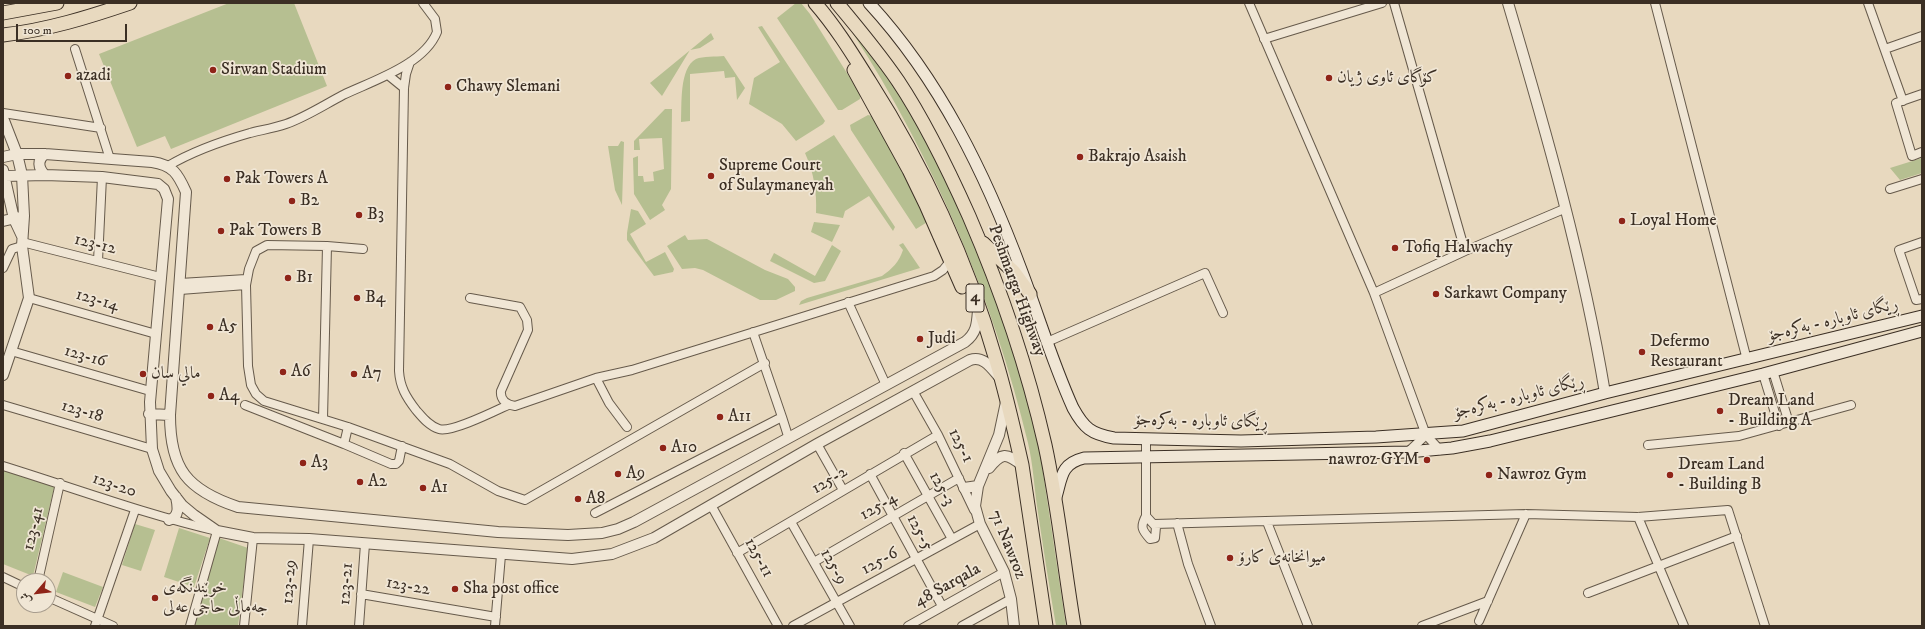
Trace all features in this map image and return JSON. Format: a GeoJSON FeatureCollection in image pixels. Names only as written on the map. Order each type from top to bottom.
{"type":"FeatureCollection","features":[{"type":"Feature","properties":{"kind":"highway"},"geometry":{"type":"LineString","coordinates":[[3,13],[57,3]]}},
{"type":"Feature","properties":{"kind":"highway"},"geometry":{"type":"LineString","coordinates":[[5,36],[76,21],[130,3]]}},
{"type":"Feature","properties":{"kind":"highway","name":"4"},"geometry":{"type":"LineString","coordinates":[[815,3],[841,37],[893,120],[917,164],[955,246],[979,308],[1002,380],[1022,466],[1046,626]]}},
{"type":"Feature","properties":{"kind":"highway","name":"Peshmarga Highway"},"geometry":{"type":"LineString","coordinates":[[837,3],[859,29],[898,82],[928,131],[953,180],[977,234],[1012,325],[1029,382],[1044,445],[1055,500],[1074,626]]}},
{"type":"Feature","properties":{"kind":"highway"},"geometry":{"type":"LineString","coordinates":[[840,3],[859,29]]}},
{"type":"Feature","properties":{"kind":"highway"},"geometry":{"type":"LineString","coordinates":[[841,37],[856,74],[909,170],[951,260],[977,324],[995,356]]}},
{"type":"Feature","properties":{"kind":"highway"},"geometry":{"type":"LineString","coordinates":[[977,234],[988,248],[1014,272],[1030,294]]}},
{"type":"Feature","properties":{"kind":"main road","name":"ڕێگای ئاوبارە - بەکرەجۆ"},"geometry":{"type":"LineString","coordinates":[[869,3],[922,69],[960,132],[998,209],[1069,401],[1080,421],[1091,432],[1114,438],[1241,440],[1400,436],[1450,433],[1489,425],[1605,393],[1747,360],[1922,316]]}},
{"type":"Feature","properties":{"kind":"main road"},"geometry":{"type":"LineString","coordinates":[[1055,500],[1062,473],[1074,461],[1089,457],[1146,458],[1440,450],[1490,441],[1768,373],[1922,331]]}},
{"type":"Feature","properties":{"kind":"main road"},"geometry":{"type":"LineString","coordinates":[[1450,433],[1449,441],[1452,448]]}},
{"type":"Feature","properties":{"kind":"main road"},"geometry":{"type":"LineString","coordinates":[[1400,436],[1404,452]]}},
{"type":"Feature","properties":{"kind":"street"},"geometry":{"type":"LineString","coordinates":[[168,166],[193,153],[218,143],[295,120],[343,95],[388,75],[410,62],[426,47],[437,32],[435,19],[422,3]]}},
{"type":"Feature","properties":{"kind":"street"},"geometry":{"type":"LineString","coordinates":[[1248,3],[1374,293],[1426,435],[1440,450]]}},
{"type":"Feature","properties":{"kind":"street"},"geometry":{"type":"LineString","coordinates":[[1264,39],[1382,3]]}},
{"type":"Feature","properties":{"kind":"street"},"geometry":{"type":"LineString","coordinates":[[1394,3],[1465,251]]}},
{"type":"Feature","properties":{"kind":"street"},"geometry":{"type":"LineString","coordinates":[[1508,3],[1538,107],[1564,209],[1594,330],[1605,393]]}},
{"type":"Feature","properties":{"kind":"street"},"geometry":{"type":"LineString","coordinates":[[1655,3],[1747,360]]}},
{"type":"Feature","properties":{"kind":"street"},"geometry":{"type":"LineString","coordinates":[[1868,3],[1903,101]]}},
{"type":"Feature","properties":{"kind":"street"},"geometry":{"type":"LineString","coordinates":[[1885,49],[1922,36]]}},
{"type":"Feature","properties":{"kind":"street"},"geometry":{"type":"LineString","coordinates":[[75,49],[110,159]]}},
{"type":"Feature","properties":{"kind":"street"},"geometry":{"type":"LineString","coordinates":[[410,62],[404,88],[399,371],[401,386],[407,398],[420,416],[440,430],[456,428],[508,405],[515,406],[596,378],[632,370],[934,276],[943,270],[951,260]]}},
{"type":"Feature","properties":{"kind":"street"},"geometry":{"type":"LineString","coordinates":[[388,75],[404,88]]}},
{"type":"Feature","properties":{"kind":"street"},"geometry":{"type":"LineString","coordinates":[[1922,94],[1896,103],[1912,156],[1922,152]]}},
{"type":"Feature","properties":{"kind":"street"},"geometry":{"type":"LineString","coordinates":[[3,113],[101,128]]}},
{"type":"Feature","properties":{"kind":"street"},"geometry":{"type":"LineString","coordinates":[[3,118],[7,142],[17,154],[22,175],[19,218],[29,298],[3,375]]}},
{"type":"Feature","properties":{"kind":"street"},"geometry":{"type":"LineString","coordinates":[[3,157],[17,154],[45,154],[152,162],[168,166],[180,177],[186,192],[170,415],[170,436],[172,448],[174,456],[183,473],[200,491],[220,501],[238,507],[498,532],[568,535],[602,533],[626,526],[788,436],[886,385],[970,338],[974,334],[977,324],[979,308]]}},
{"type":"Feature","properties":{"kind":"street"},"geometry":{"type":"LineString","coordinates":[[45,154],[39,162],[42,171],[45,174]]}},
{"type":"Feature","properties":{"kind":"street"},"geometry":{"type":"LineString","coordinates":[[19,218],[8,196],[4,174],[45,174],[102,177],[158,184],[164,189],[168,199],[150,391],[149,414],[152,449],[159,471],[176,497],[194,515],[217,531],[253,538],[308,540],[572,560],[612,554],[654,538],[817,444],[929,382],[976,359],[984,361],[1002,380]]}},
{"type":"Feature","properties":{"kind":"street"},"geometry":{"type":"LineString","coordinates":[[98,261],[102,177]]}},
{"type":"Feature","properties":{"kind":"street"},"geometry":{"type":"LineString","coordinates":[[1890,189],[1922,179]]}},
{"type":"Feature","properties":{"kind":"street"},"geometry":{"type":"LineString","coordinates":[[3,207],[8,196]]}},
{"type":"Feature","properties":{"kind":"street"},"geometry":{"type":"LineString","coordinates":[[1374,293],[1465,251],[1564,209]]}},
{"type":"Feature","properties":{"kind":"street"},"geometry":{"type":"LineString","coordinates":[[3,221],[19,218]]}},
{"type":"Feature","properties":{"kind":"street"},"geometry":{"type":"LineString","coordinates":[[3,268],[12,249],[22,241]]}},
{"type":"Feature","properties":{"kind":"street","name":"123-12"},"geometry":{"type":"LineString","coordinates":[[22,241],[160,277]]}},
{"type":"Feature","properties":{"kind":"street"},"geometry":{"type":"LineString","coordinates":[[1922,242],[1899,250],[1916,300],[1922,299]]}},
{"type":"Feature","properties":{"kind":"street"},"geometry":{"type":"LineString","coordinates":[[363,249],[267,244],[256,251],[246,282],[248,366],[251,385],[256,394],[264,401],[348,427],[450,464],[498,491],[525,500],[765,363]]}},
{"type":"Feature","properties":{"kind":"street"},"geometry":{"type":"LineString","coordinates":[[322,419],[327,246]]}},
{"type":"Feature","properties":{"kind":"street"},"geometry":{"type":"LineString","coordinates":[[1047,342],[1205,273],[1223,313]]}},
{"type":"Feature","properties":{"kind":"street"},"geometry":{"type":"LineString","coordinates":[[180,286],[246,282]]}},
{"type":"Feature","properties":{"kind":"street","name":"123-14"},"geometry":{"type":"LineString","coordinates":[[29,298],[156,334]]}},
{"type":"Feature","properties":{"kind":"street"},"geometry":{"type":"LineString","coordinates":[[470,298],[515,305],[524,311],[528,330],[501,391],[503,399],[508,405]]}},
{"type":"Feature","properties":{"kind":"street"},"geometry":{"type":"LineString","coordinates":[[848,302],[886,385]]}},
{"type":"Feature","properties":{"kind":"street"},"geometry":{"type":"LineString","coordinates":[[753,332],[765,363],[788,436]]}},
{"type":"Feature","properties":{"kind":"street","name":"123-16"},"geometry":{"type":"LineString","coordinates":[[11,351],[150,391]]}},
{"type":"Feature","properties":{"kind":"street"},"geometry":{"type":"LineString","coordinates":[[921,366],[929,382]]}},
{"type":"Feature","properties":{"kind":"street"},"geometry":{"type":"LineString","coordinates":[[1768,373],[1789,423]]}},
{"type":"Feature","properties":{"kind":"street"},"geometry":{"type":"LineString","coordinates":[[1768,373],[1779,426]]}},
{"type":"Feature","properties":{"kind":"street"},"geometry":{"type":"LineString","coordinates":[[596,378],[609,402],[627,427]]}},
{"type":"Feature","properties":{"kind":"street","name":"125-1"},"geometry":{"type":"LineString","coordinates":[[913,391],[938,435],[979,520]]}},
{"type":"Feature","properties":{"kind":"street","name":"71 Nawroz"},"geometry":{"type":"LineString","coordinates":[[1006,396],[999,435],[978,486],[976,496],[979,520],[1004,572],[1014,626]]}},
{"type":"Feature","properties":{"kind":"street","name":"123-18"},"geometry":{"type":"LineString","coordinates":[[3,405],[152,449]]}},
{"type":"Feature","properties":{"kind":"street"},"geometry":{"type":"LineString","coordinates":[[245,405],[391,464],[396,464],[399,461],[402,446]]}},
{"type":"Feature","properties":{"kind":"street"},"geometry":{"type":"LineString","coordinates":[[1648,444],[1739,436],[1851,405]]}},
{"type":"Feature","properties":{"kind":"street"},"geometry":{"type":"LineString","coordinates":[[288,422],[292,410]]}},
{"type":"Feature","properties":{"kind":"street"},"geometry":{"type":"LineString","coordinates":[[149,414],[170,415]]}},
{"type":"Feature","properties":{"kind":"street"},"geometry":{"type":"LineString","coordinates":[[595,513],[782,417]]}},
{"type":"Feature","properties":{"kind":"street"},"geometry":{"type":"LineString","coordinates":[[344,444],[348,427]]}},
{"type":"Feature","properties":{"kind":"street","name":"125-2"},"geometry":{"type":"LineString","coordinates":[[737,553],[904,453],[938,435]]}},
{"type":"Feature","properties":{"kind":"street"},"geometry":{"type":"LineString","coordinates":[[1404,452],[1426,435]]}},
{"type":"Feature","properties":{"kind":"street"},"geometry":{"type":"LineString","coordinates":[[1146,439],[1146,516],[1142,523],[1142,529],[1152,539],[1156,529],[1154,524],[1146,516]]}},
{"type":"Feature","properties":{"kind":"street"},"geometry":{"type":"LineString","coordinates":[[817,444],[843,490]]}},
{"type":"Feature","properties":{"kind":"street","name":"125-3"},"geometry":{"type":"LineString","coordinates":[[904,453],[952,539]]}},
{"type":"Feature","properties":{"kind":"street","name":"71 Nawroz"},"geometry":{"type":"LineString","coordinates":[[982,476],[997,458],[1004,455],[1011,457],[1022,466]]}},
{"type":"Feature","properties":{"kind":"street","name":"123-20"},"geometry":{"type":"LineString","coordinates":[[3,466],[60,483],[135,510],[169,520],[217,531]]}},
{"type":"Feature","properties":{"kind":"street","name":"125-5"},"geometry":{"type":"LineString","coordinates":[[870,474],[942,606]]}},
{"type":"Feature","properties":{"kind":"street","name":"125-4"},"geometry":{"type":"LineString","coordinates":[[814,562],[959,478]]}},
{"type":"Feature","properties":{"kind":"street","name":"123-41"},"geometry":{"type":"LineString","coordinates":[[40,573],[60,483]]}},
{"type":"Feature","properties":{"kind":"street"},"geometry":{"type":"LineString","coordinates":[[964,488],[978,486]]}},
{"type":"Feature","properties":{"kind":"street"},"geometry":{"type":"LineString","coordinates":[[169,520],[177,514],[176,497]]}},
{"type":"Feature","properties":{"kind":"street","name":"125-11"},"geometry":{"type":"LineString","coordinates":[[711,505],[778,626]]}},
{"type":"Feature","properties":{"kind":"street"},"geometry":{"type":"LineString","coordinates":[[96,623],[135,510]]}},
{"type":"Feature","properties":{"kind":"street"},"geometry":{"type":"LineString","coordinates":[[1154,524],[1526,514],[1638,517],[1728,510],[1765,626]]}},
{"type":"Feature","properties":{"kind":"street"},"geometry":{"type":"LineString","coordinates":[[1480,623],[1526,514]]}},
{"type":"Feature","properties":{"kind":"street"},"geometry":{"type":"LineString","coordinates":[[1638,517],[1684,626]]}},
{"type":"Feature","properties":{"kind":"street","name":"125-6"},"geometry":{"type":"LineString","coordinates":[[794,626],[952,539],[979,520]]}},
{"type":"Feature","properties":{"kind":"street","name":"125-9"},"geometry":{"type":"LineString","coordinates":[[791,522],[850,626]]}},
{"type":"Feature","properties":{"kind":"street"},"geometry":{"type":"LineString","coordinates":[[1267,522],[1308,626]]}},
{"type":"Feature","properties":{"kind":"street"},"geometry":{"type":"LineString","coordinates":[[1177,523],[1188,564],[1210,626]]}},
{"type":"Feature","properties":{"kind":"street"},"geometry":{"type":"LineString","coordinates":[[190,626],[217,531]]}},
{"type":"Feature","properties":{"kind":"street"},"geometry":{"type":"LineString","coordinates":[[1588,593],[1737,536]]}},
{"type":"Feature","properties":{"kind":"street"},"geometry":{"type":"LineString","coordinates":[[244,626],[253,538]]}},
{"type":"Feature","properties":{"kind":"street","name":"123-29"},"geometry":{"type":"LineString","coordinates":[[302,626],[308,540]]}},
{"type":"Feature","properties":{"kind":"street","name":"123-21"},"geometry":{"type":"LineString","coordinates":[[359,626],[365,544]]}},
{"type":"Feature","properties":{"kind":"street"},"geometry":{"type":"LineString","coordinates":[[495,626],[501,555]]}},
{"type":"Feature","properties":{"kind":"street","name":"48 Sarqala"},"geometry":{"type":"LineString","coordinates":[[908,626],[1004,572]]}},
{"type":"Feature","properties":{"kind":"street"},"geometry":{"type":"LineString","coordinates":[[3,577],[16,583]]}},
{"type":"Feature","properties":{"kind":"street","name":"123-22"},"geometry":{"type":"LineString","coordinates":[[361,594],[496,617]]}},
{"type":"Feature","properties":{"kind":"street"},"geometry":{"type":"LineString","coordinates":[[962,626],[1010,599]]}},
{"type":"Feature","properties":{"kind":"street"},"geometry":{"type":"LineString","coordinates":[[56,601],[96,623],[113,626]]}},
{"type":"Feature","properties":{"kind":"street"},"geometry":{"type":"LineString","coordinates":[[1422,626],[1488,601]]}},
{"type":"Feature","properties":{"kind":"street"},"geometry":{"type":"LineString","coordinates":[[1474,607],[1480,623]]}},
{"type":"Feature","properties":{"kind":"green space","name":"Sirwan Stadium"},"geometry":{"type":"Polygon","coordinates":[[[229,3],[294,3],[327,86],[171,149],[165,136],[137,147],[99,54],[229,3]]]}},
{"type":"Feature","properties":{"kind":"green space"},"geometry":{"type":"Polygon","coordinates":[[[796,3],[801,3],[810,14],[860,94],[860,99],[842,110],[838,110],[777,18],[796,3]]]}},
{"type":"Feature","properties":{"kind":"green space"},"geometry":{"type":"Polygon","coordinates":[[[762,26],[825,121],[823,124],[796,141],[782,124],[749,104],[754,78],[780,62],[758,27],[762,26]]]}},
{"type":"Feature","properties":{"kind":"green space"},"geometry":{"type":"Polygon","coordinates":[[[854,30],[896,87],[921,130],[942,170],[987,275],[1011,343],[1038,439],[1066,626],[1056,626],[1039,521],[1030,451],[1014,389],[997,336],[957,230],[934,178],[881,79],[852,32],[854,30]]]}},
{"type":"Feature","properties":{"kind":"green space"},"geometry":{"type":"Polygon","coordinates":[[[711,33],[714,39],[700,48],[690,50],[711,33]]]}},
{"type":"Feature","properties":{"kind":"green space"},"geometry":{"type":"Polygon","coordinates":[[[690,50],[662,96],[650,83],[690,50]]]}},
{"type":"Feature","properties":{"kind":"green space"},"geometry":{"type":"Polygon","coordinates":[[[724,56],[745,88],[737,100],[735,77],[725,78],[724,71],[690,74],[690,121],[681,122],[682,88],[687,70],[696,59],[724,56]]]}},
{"type":"Feature","properties":{"kind":"green space"},"geometry":{"type":"Polygon","coordinates":[[[665,109],[672,109],[671,189],[662,205],[665,210],[650,220],[634,194],[633,158],[638,156],[638,176],[643,176],[644,182],[654,181],[653,172],[664,169],[662,138],[639,139],[640,150],[634,150],[634,141],[665,109]]]}},
{"type":"Feature","properties":{"kind":"green space"},"geometry":{"type":"Polygon","coordinates":[[[868,115],[872,116],[929,221],[916,229],[851,130],[850,125],[868,115]]]}},
{"type":"Feature","properties":{"kind":"green space"},"geometry":{"type":"Polygon","coordinates":[[[834,135],[895,227],[893,231],[869,196],[845,211],[843,218],[816,213],[814,183],[811,168],[805,153],[834,135]]]}},
{"type":"Feature","properties":{"kind":"green space"},"geometry":{"type":"Polygon","coordinates":[[[621,141],[624,142],[622,205],[615,190],[608,146],[618,146],[621,141]]]}},
{"type":"Feature","properties":{"kind":"green space"},"geometry":{"type":"Polygon","coordinates":[[[1922,158],[1922,173],[1900,180],[1890,168],[1922,158]]]}},
{"type":"Feature","properties":{"kind":"green space"},"geometry":{"type":"Polygon","coordinates":[[[631,209],[638,211],[646,224],[630,234],[646,262],[665,252],[674,269],[673,272],[654,276],[627,240],[631,209]]]}},
{"type":"Feature","properties":{"kind":"green space"},"geometry":{"type":"Polygon","coordinates":[[[814,222],[840,225],[832,242],[811,232],[814,222]]]}},
{"type":"Feature","properties":{"kind":"green space"},"geometry":{"type":"Polygon","coordinates":[[[685,235],[688,240],[707,239],[765,270],[788,279],[795,287],[795,291],[776,300],[760,300],[703,270],[695,268],[682,269],[667,246],[685,235]]]}},
{"type":"Feature","properties":{"kind":"green space"},"geometry":{"type":"Polygon","coordinates":[[[903,243],[920,268],[799,305],[801,301],[807,298],[882,276],[897,262],[903,250],[899,245],[903,243]]]}},
{"type":"Feature","properties":{"kind":"green space"},"geometry":{"type":"Polygon","coordinates":[[[832,245],[841,251],[825,281],[814,283],[770,261],[774,253],[815,276],[832,245]]]}},
{"type":"Feature","properties":{"kind":"green space"},"geometry":{"type":"Polygon","coordinates":[[[3,467],[55,484],[34,573],[26,573],[3,564],[3,467]]]}},
{"type":"Feature","properties":{"kind":"green space"},"geometry":{"type":"Polygon","coordinates":[[[135,524],[155,530],[141,571],[122,565],[135,524]]]}},
{"type":"Feature","properties":{"kind":"green space"},"geometry":{"type":"Polygon","coordinates":[[[179,528],[210,538],[194,587],[164,577],[179,528]]]}},
{"type":"Feature","properties":{"kind":"green space"},"geometry":{"type":"Polygon","coordinates":[[[219,538],[248,548],[238,626],[194,626],[219,538]]]}},
{"type":"Feature","properties":{"kind":"green space"},"geometry":{"type":"Polygon","coordinates":[[[63,572],[103,587],[95,607],[56,592],[63,572]]]}},
{"type":"Feature","properties":{"kind":"place","name":"Sirwan Stadium"},"geometry":{"type":"Point","coordinates":[213,70]}},
{"type":"Feature","properties":{"kind":"place","name":"azadi"},"geometry":{"type":"Point","coordinates":[68,76]}},
{"type":"Feature","properties":{"kind":"place","name":"کۆگای ئاوی ژیان"},"geometry":{"type":"Point","coordinates":[1329,78]}},
{"type":"Feature","properties":{"kind":"place","name":"Chawy Slemani"},"geometry":{"type":"Point","coordinates":[448,87]}},
{"type":"Feature","properties":{"kind":"place","name":"Bakrajo Asaish"},"geometry":{"type":"Point","coordinates":[1080,157]}},
{"type":"Feature","properties":{"kind":"place","name":"Supreme Court of Sulaymaneyah"},"geometry":{"type":"Point","coordinates":[711,176]}},
{"type":"Feature","properties":{"kind":"place","name":"Pak Towers A"},"geometry":{"type":"Point","coordinates":[227,179]}},
{"type":"Feature","properties":{"kind":"place","name":"B2"},"geometry":{"type":"Point","coordinates":[292,201]}},
{"type":"Feature","properties":{"kind":"place","name":"B3"},"geometry":{"type":"Point","coordinates":[359,215]}},
{"type":"Feature","properties":{"kind":"place","name":"Loyal Home"},"geometry":{"type":"Point","coordinates":[1622,221]}},
{"type":"Feature","properties":{"kind":"place","name":"Pak Towers B"},"geometry":{"type":"Point","coordinates":[221,231]}},
{"type":"Feature","properties":{"kind":"place","name":"Tofiq Halwachy"},"geometry":{"type":"Point","coordinates":[1395,248]}},
{"type":"Feature","properties":{"kind":"place","name":"B1"},"geometry":{"type":"Point","coordinates":[288,278]}},
{"type":"Feature","properties":{"kind":"place","name":"Sarkawt Company"},"geometry":{"type":"Point","coordinates":[1436,294]}},
{"type":"Feature","properties":{"kind":"place","name":"B4"},"geometry":{"type":"Point","coordinates":[357,298]}},
{"type":"Feature","properties":{"kind":"place","name":"A5"},"geometry":{"type":"Point","coordinates":[210,327]}},
{"type":"Feature","properties":{"kind":"place","name":"Judi"},"geometry":{"type":"Point","coordinates":[920,339]}},
{"type":"Feature","properties":{"kind":"place","name":"Defermo Restaurant"},"geometry":{"type":"Point","coordinates":[1642,352]}},
{"type":"Feature","properties":{"kind":"place","name":"A6"},"geometry":{"type":"Point","coordinates":[283,372]}},
{"type":"Feature","properties":{"kind":"place","name":"مالي سان"},"geometry":{"type":"Point","coordinates":[143,374]}},
{"type":"Feature","properties":{"kind":"place","name":"A7"},"geometry":{"type":"Point","coordinates":[354,374]}},
{"type":"Feature","properties":{"kind":"place","name":"A4"},"geometry":{"type":"Point","coordinates":[211,396]}},
{"type":"Feature","properties":{"kind":"place","name":"Dream Land - Building A"},"geometry":{"type":"Point","coordinates":[1720,411]}},
{"type":"Feature","properties":{"kind":"place","name":"A11"},"geometry":{"type":"Point","coordinates":[720,417]}},
{"type":"Feature","properties":{"kind":"place","name":"A10"},"geometry":{"type":"Point","coordinates":[663,448]}},
{"type":"Feature","properties":{"kind":"place","name":"nawroz GYM"},"geometry":{"type":"Point","coordinates":[1427,460]}},
{"type":"Feature","properties":{"kind":"place","name":"A3"},"geometry":{"type":"Point","coordinates":[303,463]}},
{"type":"Feature","properties":{"kind":"place","name":"A9"},"geometry":{"type":"Point","coordinates":[618,474]}},
{"type":"Feature","properties":{"kind":"place","name":"Nawroz Gym"},"geometry":{"type":"Point","coordinates":[1489,475]}},
{"type":"Feature","properties":{"kind":"place","name":"Dream Land - Building B"},"geometry":{"type":"Point","coordinates":[1670,475]}},
{"type":"Feature","properties":{"kind":"place","name":"A2"},"geometry":{"type":"Point","coordinates":[360,482]}},
{"type":"Feature","properties":{"kind":"place","name":"A1"},"geometry":{"type":"Point","coordinates":[423,488]}},
{"type":"Feature","properties":{"kind":"place","name":"A8"},"geometry":{"type":"Point","coordinates":[578,499]}},
{"type":"Feature","properties":{"kind":"place","name":"میوانخانەی کارۆ"},"geometry":{"type":"Point","coordinates":[1230,558]}},
{"type":"Feature","properties":{"kind":"place","name":"Sha post office"},"geometry":{"type":"Point","coordinates":[455,589]}},
{"type":"Feature","properties":{"kind":"place","name":"خوێندنگەی جەماڵی حاجی عەلی"},"geometry":{"type":"Point","coordinates":[155,598]}}]}
